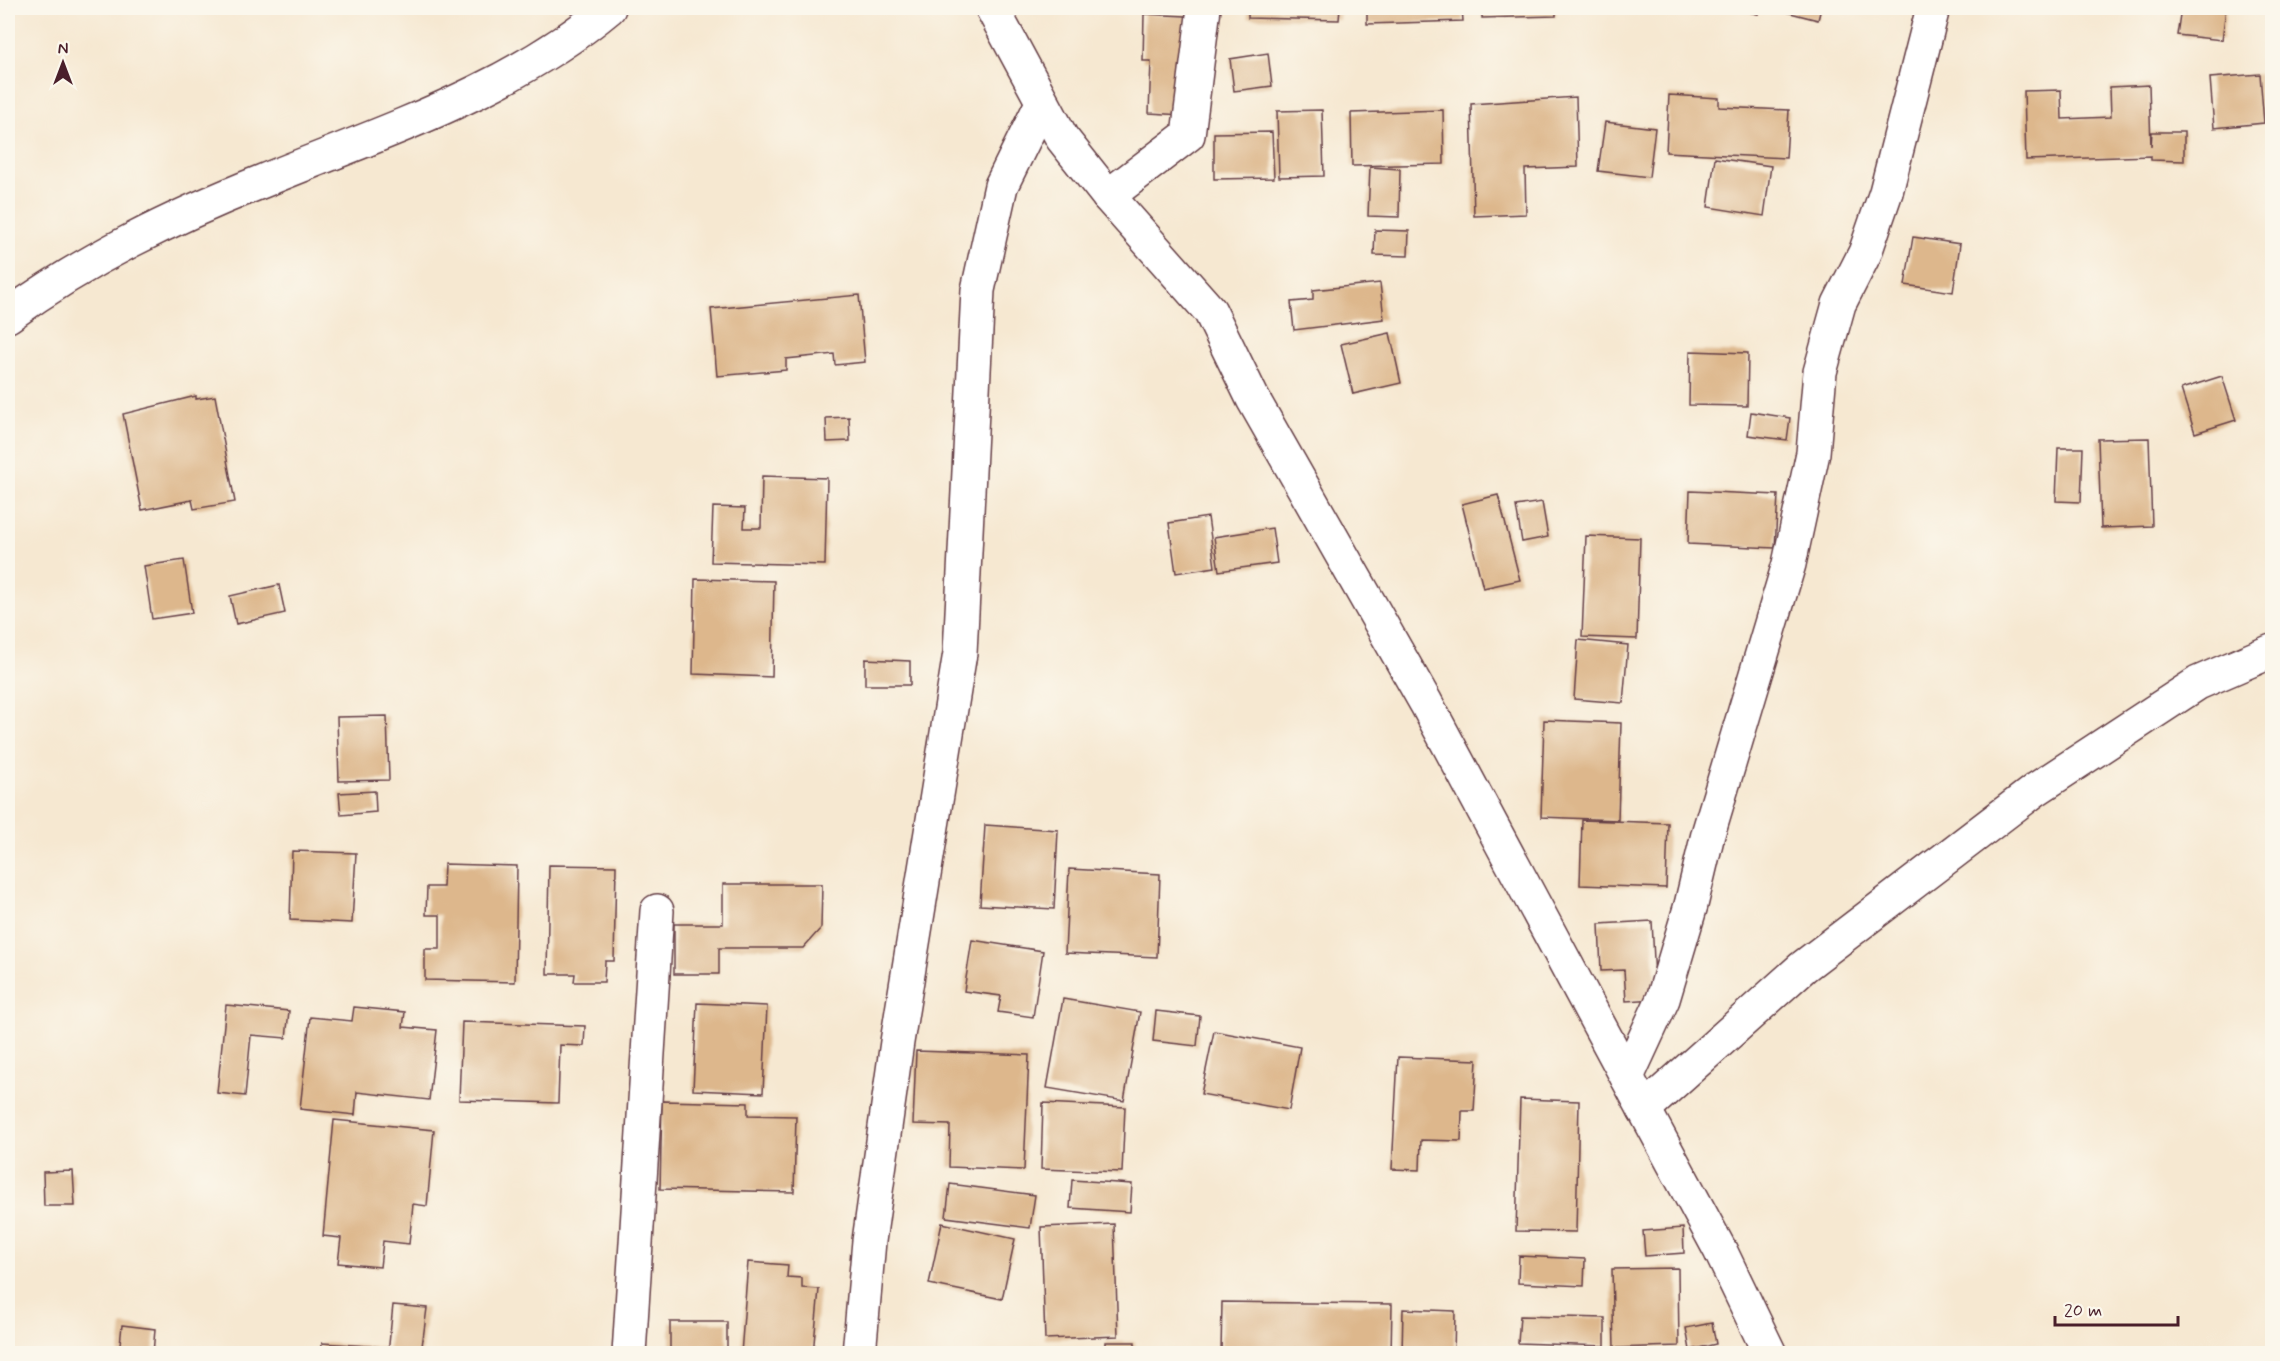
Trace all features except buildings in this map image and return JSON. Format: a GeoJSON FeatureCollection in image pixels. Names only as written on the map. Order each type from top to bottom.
{"type":"FeatureCollection","features":[{"type":"Feature","properties":{"kind":"street"},"geometry":{"type":"LineString","coordinates":[[8,316],[47,287],[126,241],[262,181],[393,131],[506,79],[609,8]]}},
{"type":"Feature","properties":{"kind":"street"},"geometry":{"type":"LineString","coordinates":[[992,8],[1062,138],[1108,196],[1210,311],[1253,399],[1426,703],[1720,1250],[1770,1353]]}},
{"type":"Feature","properties":{"kind":"street"},"geometry":{"type":"LineString","coordinates":[[1108,196],[1188,135],[1204,8]]}},
{"type":"Feature","properties":{"kind":"street"},"geometry":{"type":"LineString","coordinates":[[1627,1077],[1663,999],[1691,905],[1708,834],[1743,727],[1789,564],[1814,453],[1820,372],[1839,304],[1865,253],[1887,192],[1933,8]]}},
{"type":"Feature","properties":{"kind":"street"},"geometry":{"type":"LineString","coordinates":[[859,1353],[869,1241],[897,1042],[960,653],[978,290],[1001,186],[1042,103]]}},
{"type":"Feature","properties":{"kind":"street"},"geometry":{"type":"LineString","coordinates":[[1644,1109],[1803,967],[2035,790],[2198,683],[2272,651]]}},
{"type":"Feature","properties":{"kind":"street"},"geometry":{"type":"LineString","coordinates":[[629,1353],[657,911]]}}]}
